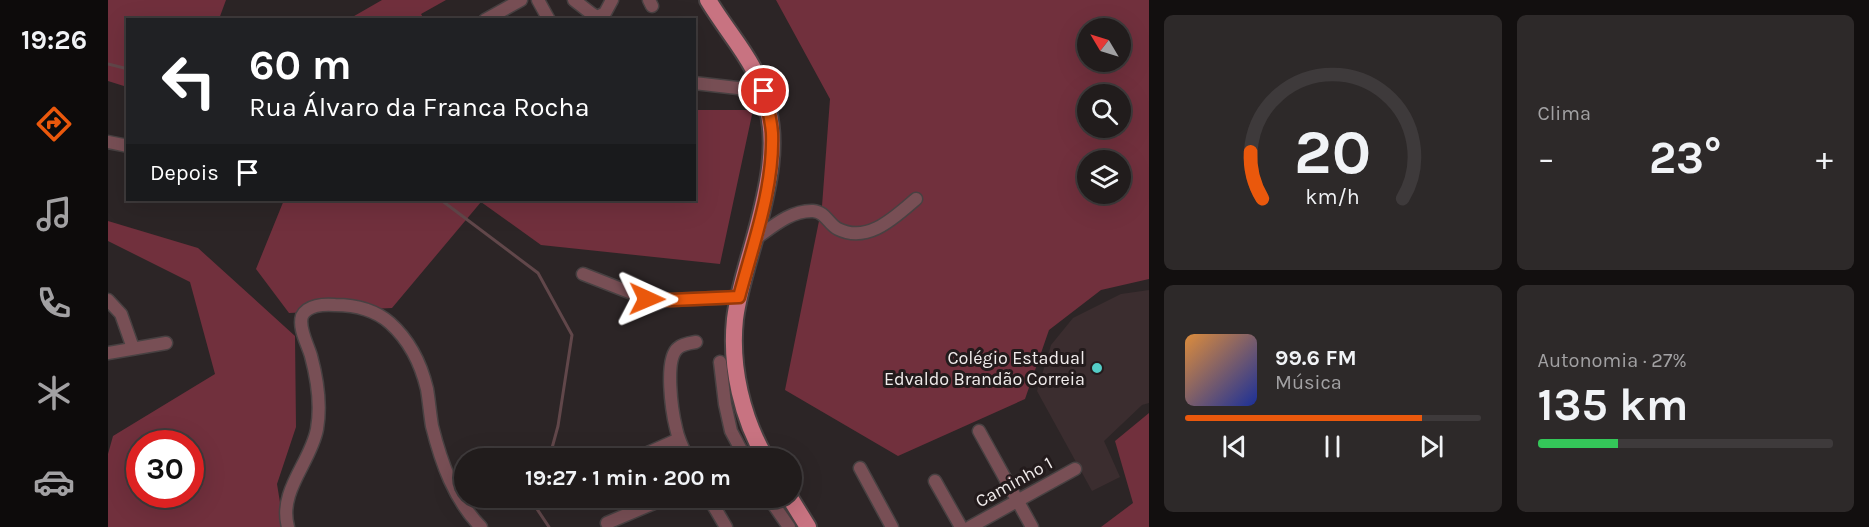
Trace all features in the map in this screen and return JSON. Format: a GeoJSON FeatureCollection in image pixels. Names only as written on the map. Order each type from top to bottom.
{"type":"FeatureCollection","features":[{"type":"Feature","properties":{"kind":"main road"},"geometry":{"type":"LineString","coordinates":[[708,0],[757,73],[764,91],[772,132],[767,192],[739,297],[735,330],[737,380],[749,423],[760,448]]}},
{"type":"Feature","properties":{"kind":"main road"},"geometry":{"type":"LineString","coordinates":[[796,508],[808,527]]}},
{"type":"Feature","properties":{"kind":"street"},"geometry":{"type":"LineString","coordinates":[[489,18],[521,0]]}},
{"type":"Feature","properties":{"kind":"street"},"geometry":{"type":"LineString","coordinates":[[538,0],[548,18]]}},
{"type":"Feature","properties":{"kind":"street"},"geometry":{"type":"LineString","coordinates":[[574,0],[597,17],[605,13],[612,0]]}},
{"type":"Feature","properties":{"kind":"street"},"geometry":{"type":"LineString","coordinates":[[696,83],[764,91]]}},
{"type":"Feature","properties":{"kind":"street"},"geometry":{"type":"LineString","coordinates":[[108,142],[126,146]]}},
{"type":"Feature","properties":{"kind":"street"},"geometry":{"type":"LineString","coordinates":[[755,238],[784,219],[802,212],[813,211],[821,213],[838,229],[853,233],[866,233],[887,223],[916,199]]}},
{"type":"Feature","properties":{"kind":"street"},"geometry":{"type":"LineString","coordinates":[[584,274],[647,299],[739,297]]}},
{"type":"Feature","properties":{"kind":"street"},"geometry":{"type":"LineString","coordinates":[[108,300],[121,314],[133,348]]}},
{"type":"Feature","properties":{"kind":"street"},"geometry":{"type":"LineString","coordinates":[[288,527],[286,512],[290,493],[309,455],[318,426],[316,387],[311,356],[301,323],[308,310],[316,306],[333,304],[374,312],[387,321],[410,344],[426,388],[440,455],[459,499],[481,527]]}},
{"type":"Feature","properties":{"kind":"street"},"geometry":{"type":"LineString","coordinates":[[683,448],[672,410],[671,360],[677,348],[696,342]]}},
{"type":"Feature","properties":{"kind":"street"},"geometry":{"type":"LineString","coordinates":[[108,352],[166,343]]}},
{"type":"Feature","properties":{"kind":"street"},"geometry":{"type":"LineString","coordinates":[[720,362],[731,431],[740,448]]}},
{"type":"Feature","properties":{"kind":"street"},"geometry":{"type":"LineString","coordinates":[[979,431],[1032,527]]}},
{"type":"Feature","properties":{"kind":"street"},"geometry":{"type":"LineString","coordinates":[[659,448],[679,439]]}},
{"type":"Feature","properties":{"kind":"street"},"geometry":{"type":"LineString","coordinates":[[860,468],[892,527]]}},
{"type":"Feature","properties":{"kind":"street","name":"Caminho 1"},"geometry":{"type":"LineString","coordinates":[[970,527],[1075,468]]}},
{"type":"Feature","properties":{"kind":"street"},"geometry":{"type":"LineString","coordinates":[[935,481],[961,527]]}},
{"type":"Feature","properties":{"kind":"street"},"geometry":{"type":"LineString","coordinates":[[607,523],[642,508]]}},
{"type":"Feature","properties":{"kind":"street"},"geometry":{"type":"LineString","coordinates":[[716,508],[726,527]]}},
{"type":"Feature","properties":{"kind":"street"},"geometry":{"type":"LineString","coordinates":[[776,508],[789,527]]}},
{"type":"Feature","properties":{"kind":"shaded area"},"geometry":{"type":"Polygon","coordinates":[[[108,0],[226,0],[219,18],[126,18],[126,87],[108,81],[108,0]]]}},
{"type":"Feature","properties":{"kind":"shaded area"},"geometry":{"type":"Polygon","coordinates":[[[382,0],[446,0],[421,14],[423,18],[351,18],[382,0]]]}},
{"type":"Feature","properties":{"kind":"shaded area"},"geometry":{"type":"Polygon","coordinates":[[[776,0],[1149,0],[1149,279],[1101,290],[1049,330],[1025,399],[898,456],[785,390],[822,206],[830,99],[776,0]]]}},
{"type":"Feature","properties":{"kind":"shaded area"},"geometry":{"type":"Polygon","coordinates":[[[696,110],[753,110],[720,264],[541,245],[481,202],[392,308],[289,313],[256,269],[284,201],[696,201],[696,110]]]}},
{"type":"Feature","properties":{"kind":"shaded area"},"geometry":{"type":"Polygon","coordinates":[[[108,221],[198,248],[295,336],[296,427],[277,484],[284,527],[108,527],[108,454],[113,436],[215,374],[190,282],[108,241],[108,221]]]}},
{"type":"Feature","properties":{"kind":"shaded area","name":"Colégio Estadual Edvaldo Brandão Correia"},"geometry":{"type":"Polygon","coordinates":[[[1149,290],[1149,403],[1142,405],[1104,441],[1120,477],[1092,491],[1037,391],[1051,345],[1073,318],[1121,294],[1149,290]]]}},
{"type":"Feature","properties":{"kind":"shaded area"},"geometry":{"type":"Polygon","coordinates":[[[1149,413],[1149,527],[1101,527],[1133,503],[1115,441],[1149,413]]]}},
{"type":"Feature","properties":{"kind":"waterway"},"geometry":{"type":"LineString","coordinates":[[108,64],[126,68]]}},
{"type":"Feature","properties":{"kind":"waterway"},"geometry":{"type":"LineString","coordinates":[[442,201],[538,273],[572,335],[558,426],[552,448]]}},
{"type":"Feature","properties":{"kind":"waterway"},"geometry":{"type":"LineString","coordinates":[[536,508],[549,527]]}},
{"type":"Feature","properties":{"kind":"place","name":"Colégio Estadual Edvaldo Brandão Correia"},"geometry":{"type":"Point","coordinates":[1097,368]}},
{"type":"Feature","properties":{"kind":"route"},"geometry":{"type":"LineString","coordinates":[[647,299],[739,297],[767,192],[772,132],[764,91]]}}]}
